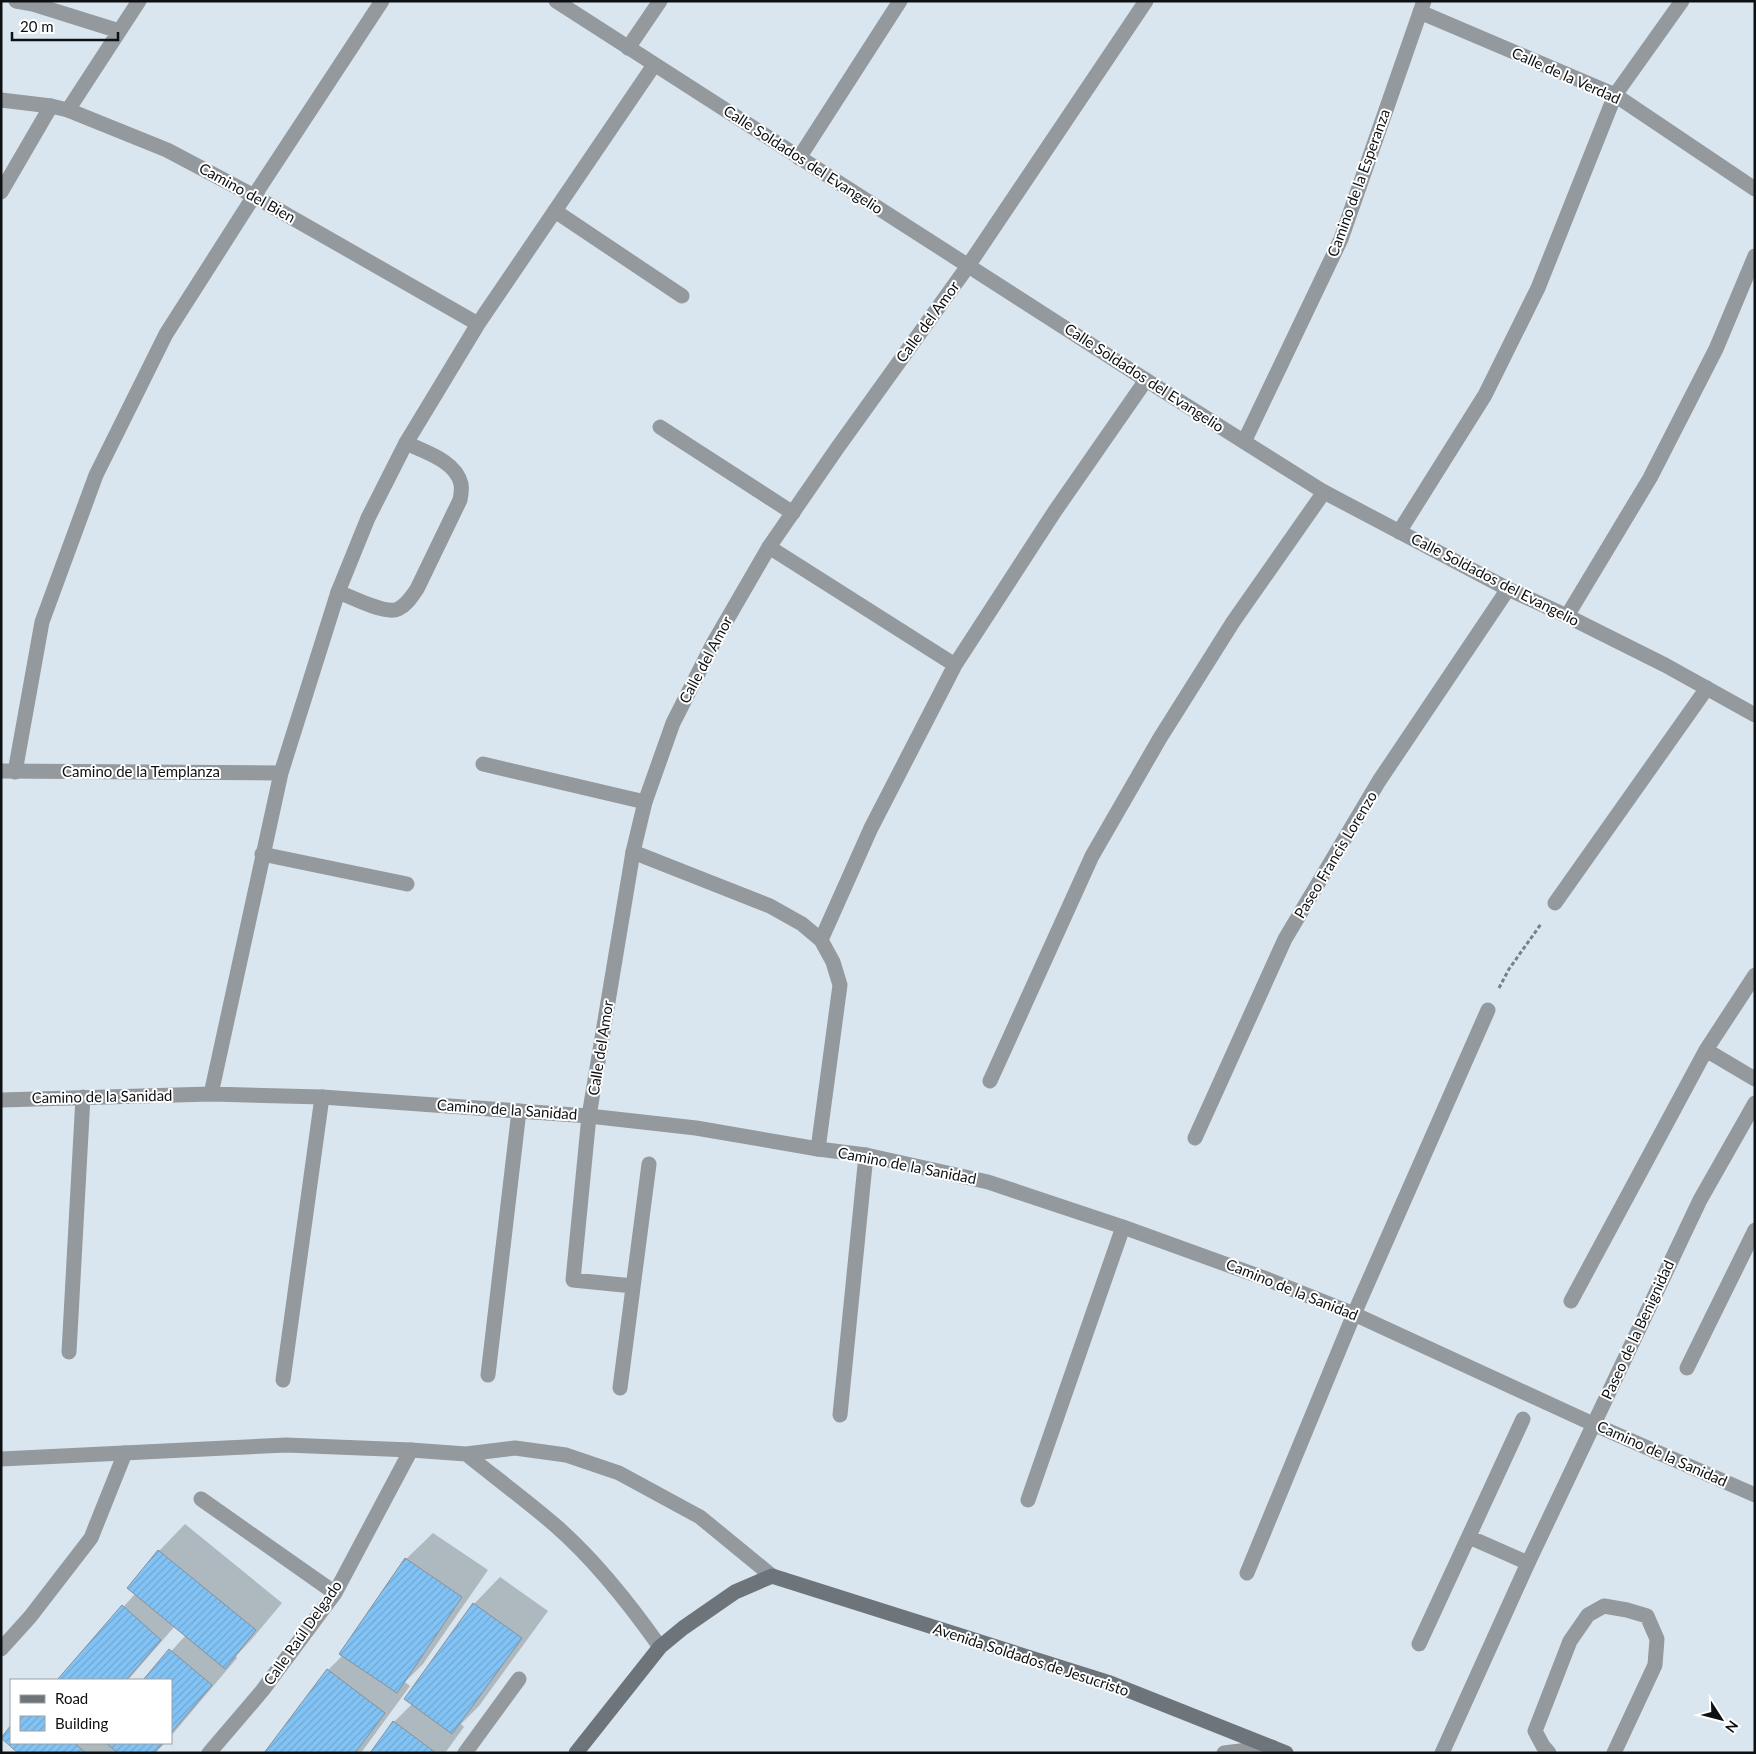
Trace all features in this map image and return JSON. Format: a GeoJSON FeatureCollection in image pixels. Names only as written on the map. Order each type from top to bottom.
{"type":"FeatureCollection","features":[{"type":"Feature","properties":{"kind":"street"},"geometry":{"type":"LineString","coordinates":[[16,1],[33,4],[119,31]]}},
{"type":"Feature","properties":{"kind":"street"},"geometry":{"type":"LineString","coordinates":[[68,110],[139,1]]}},
{"type":"Feature","properties":{"kind":"street"},"geometry":{"type":"LineString","coordinates":[[8,772],[42,622],[96,475],[166,334],[382,1]]}},
{"type":"Feature","properties":{"kind":"street","name":"Calle Soldados del Evangelio"},"geometry":{"type":"LineString","coordinates":[[556,1],[1146,380],[1324,492],[1508,589],[1665,665],[1755,715]]}},
{"type":"Feature","properties":{"kind":"street"},"geometry":{"type":"LineString","coordinates":[[628,48],[660,1]]}},
{"type":"Feature","properties":{"kind":"street"},"geometry":{"type":"LineString","coordinates":[[799,158],[900,1]]}},
{"type":"Feature","properties":{"kind":"street","name":"Calle del Amor"},"geometry":{"type":"LineString","coordinates":[[633,1286],[573,1280],[590,1116],[633,852],[646,802],[673,723],[714,642],[769,547],[968,266],[1146,1]]}},
{"type":"Feature","properties":{"kind":"street"},"geometry":{"type":"LineString","coordinates":[[1399,532],[1485,395],[1503,359],[1538,288],[1615,95],[1682,1]]}},
{"type":"Feature","properties":{"kind":"street","name":"Calle de la Verdad"},"geometry":{"type":"LineString","coordinates":[[1422,7],[1615,95],[1755,189]]}},
{"type":"Feature","properties":{"kind":"street","name":"Camino de la Esperanza"},"geometry":{"type":"LineString","coordinates":[[1244,442],[1341,239],[1422,7]]}},
{"type":"Feature","properties":{"kind":"street"},"geometry":{"type":"LineString","coordinates":[[211,1094],[281,773],[338,592],[368,518],[406,443],[478,324],[654,65]]}},
{"type":"Feature","properties":{"kind":"street","name":"Camino del Bien"},"geometry":{"type":"LineString","coordinates":[[1,100],[68,110],[167,150],[254,196],[478,324]]}},
{"type":"Feature","properties":{"kind":"street"},"geometry":{"type":"LineString","coordinates":[[1,192],[51,106]]}},
{"type":"Feature","properties":{"kind":"street"},"geometry":{"type":"LineString","coordinates":[[555,211],[682,296]]}},
{"type":"Feature","properties":{"kind":"street"},"geometry":{"type":"LineString","coordinates":[[1567,616],[1655,469],[1716,349],[1755,256]]}},
{"type":"Feature","properties":{"kind":"street"},"geometry":{"type":"LineString","coordinates":[[821,940],[871,828],[955,665],[1055,511],[1146,380]]}},
{"type":"Feature","properties":{"kind":"street"},"geometry":{"type":"LineString","coordinates":[[660,426],[793,513]]}},
{"type":"Feature","properties":{"kind":"street"},"geometry":{"type":"LineString","coordinates":[[338,592],[384,610],[398,610],[408,602],[418,589],[460,500],[462,485],[456,472],[445,462],[406,443]]}},
{"type":"Feature","properties":{"kind":"street"},"geometry":{"type":"LineString","coordinates":[[990,1081],[1092,856],[1165,730],[1233,622],[1324,492]]}},
{"type":"Feature","properties":{"kind":"street"},"geometry":{"type":"LineString","coordinates":[[769,547],[955,665]]}},
{"type":"Feature","properties":{"kind":"street","name":"Paseo Francis Lorenzo"},"geometry":{"type":"LineString","coordinates":[[1195,1138],[1285,939],[1379,781],[1508,589]]}},
{"type":"Feature","properties":{"kind":"street"},"geometry":{"type":"LineString","coordinates":[[1556,903],[1707,688]]}},
{"type":"Feature","properties":{"kind":"street"},"geometry":{"type":"LineString","coordinates":[[483,764],[646,802]]}},
{"type":"Feature","properties":{"kind":"street","name":"Camino de la Templanza"},"geometry":{"type":"LineString","coordinates":[[8,772],[281,773]]}},
{"type":"Feature","properties":{"kind":"street"},"geometry":{"type":"LineString","coordinates":[[633,852],[770,906],[802,924],[821,940],[833,962],[840,985],[818,1149]]}},
{"type":"Feature","properties":{"kind":"street"},"geometry":{"type":"LineString","coordinates":[[262,854],[407,884]]}},
{"type":"Feature","properties":{"kind":"street"},"geometry":{"type":"LineString","coordinates":[[1571,1301],[1706,1050],[1755,975]]}},
{"type":"Feature","properties":{"kind":"street"},"geometry":{"type":"LineString","coordinates":[[1247,1572],[1354,1314],[1488,1010]]}},
{"type":"Feature","properties":{"kind":"street"},"geometry":{"type":"LineString","coordinates":[[1706,1050],[1755,1079]]}},
{"type":"Feature","properties":{"kind":"street","name":"Camino de la Sanidad"},"geometry":{"type":"LineString","coordinates":[[1,1100],[211,1094],[322,1097],[519,1110],[696,1128],[818,1149],[866,1155],[988,1182],[1123,1227],[1264,1278],[1354,1314],[1593,1424],[1755,1495]]}},
{"type":"Feature","properties":{"kind":"street"},"geometry":{"type":"LineString","coordinates":[[70,1352],[83,1097]]}},
{"type":"Feature","properties":{"kind":"street"},"geometry":{"type":"LineString","coordinates":[[283,1380],[322,1097]]}},
{"type":"Feature","properties":{"kind":"street","name":"Paseo de la Benignidad"},"geometry":{"type":"LineString","coordinates":[[1442,1753],[1528,1563],[1700,1200],[1755,1103]]}},
{"type":"Feature","properties":{"kind":"street"},"geometry":{"type":"LineString","coordinates":[[488,1374],[519,1110]]}},
{"type":"Feature","properties":{"kind":"street"},"geometry":{"type":"LineString","coordinates":[[840,1415],[866,1155]]}},
{"type":"Feature","properties":{"kind":"street"},"geometry":{"type":"LineString","coordinates":[[620,1388],[649,1164]]}},
{"type":"Feature","properties":{"kind":"street"},"geometry":{"type":"LineString","coordinates":[[1028,1500],[1123,1227]]}},
{"type":"Feature","properties":{"kind":"street"},"geometry":{"type":"LineString","coordinates":[[1687,1368],[1755,1230]]}},
{"type":"Feature","properties":{"kind":"street"},"geometry":{"type":"LineString","coordinates":[[1419,1644],[1523,1419]]}},
{"type":"Feature","properties":{"kind":"street"},"geometry":{"type":"LineString","coordinates":[[1,1459],[286,1445],[466,1454],[515,1448],[566,1454],[619,1473],[700,1517],[772,1576],[735,1592],[683,1628],[660,1647],[576,1753]]}},
{"type":"Feature","properties":{"kind":"street","name":"Calle Raúl Delgado"},"geometry":{"type":"LineString","coordinates":[[210,1753],[262,1691],[335,1593],[411,1450]]}},
{"type":"Feature","properties":{"kind":"street"},"geometry":{"type":"LineString","coordinates":[[1,1649],[30,1617],[91,1538],[125,1453]]}},
{"type":"Feature","properties":{"kind":"street"},"geometry":{"type":"LineString","coordinates":[[466,1454],[556,1526],[603,1573],[630,1604],[660,1647]]}},
{"type":"Feature","properties":{"kind":"street"},"geometry":{"type":"LineString","coordinates":[[201,1499],[335,1593]]}},
{"type":"Feature","properties":{"kind":"street"},"geometry":{"type":"LineString","coordinates":[[1469,1537],[1528,1563]]}},
{"type":"Feature","properties":{"kind":"street","name":"Avenida Soldados de Jesucristo"},"geometry":{"type":"LineString","coordinates":[[772,1576],[1110,1683],[1286,1753]]}},
{"type":"Feature","properties":{"kind":"street"},"geometry":{"type":"LineString","coordinates":[[1549,1753],[1535,1732],[1538,1722],[1570,1641],[1588,1615],[1604,1606],[1647,1616],[1657,1638],[1655,1666],[1614,1753]]}},
{"type":"Feature","properties":{"kind":"street"},"geometry":{"type":"LineString","coordinates":[[465,1753],[519,1678]]}},
{"type":"Feature","properties":{"kind":"street"},"geometry":{"type":"LineString","coordinates":[[1224,1753],[1272,1747]]}},
{"type":"Feature","properties":{"kind":"path"},"geometry":{"type":"LineString","coordinates":[[1488,1010],[1509,968],[1556,903]]}},
{"type":"Feature","properties":{"kind":"building"},"geometry":{"type":"Polygon","coordinates":[[[158,1550],[256,1630],[225,1669],[127,1588],[158,1550]]]}},
{"type":"Feature","properties":{"kind":"building"},"geometry":{"type":"Polygon","coordinates":[[[405,1558],[462,1597],[397,1693],[339,1654],[405,1558]]]}},
{"type":"Feature","properties":{"kind":"building"},"geometry":{"type":"Polygon","coordinates":[[[473,1603],[522,1638],[452,1734],[404,1699],[473,1603]]]}},
{"type":"Feature","properties":{"kind":"building"},"geometry":{"type":"Polygon","coordinates":[[[122,1605],[161,1640],[127,1679],[58,1679],[122,1605]]]}},
{"type":"Feature","properties":{"kind":"building"},"geometry":{"type":"Polygon","coordinates":[[[169,1649],[212,1685],[172,1732],[172,1679],[144,1679],[169,1649]]]}},
{"type":"Feature","properties":{"kind":"building"},"geometry":{"type":"Polygon","coordinates":[[[327,1669],[385,1713],[355,1753],[264,1753],[327,1669]]]}},
{"type":"Feature","properties":{"kind":"building"},"geometry":{"type":"Polygon","coordinates":[[[393,1721],[436,1753],[370,1753],[393,1721]]]}},
{"type":"Feature","properties":{"kind":"building"},"geometry":{"type":"Polygon","coordinates":[[[10,1726],[10,1744],[75,1744],[86,1753],[18,1753],[1,1738],[10,1726]]]}},
{"type":"Feature","properties":{"kind":"building"},"geometry":{"type":"Polygon","coordinates":[[[107,1744],[162,1744],[154,1753],[118,1753],[107,1744]]]}}]}
